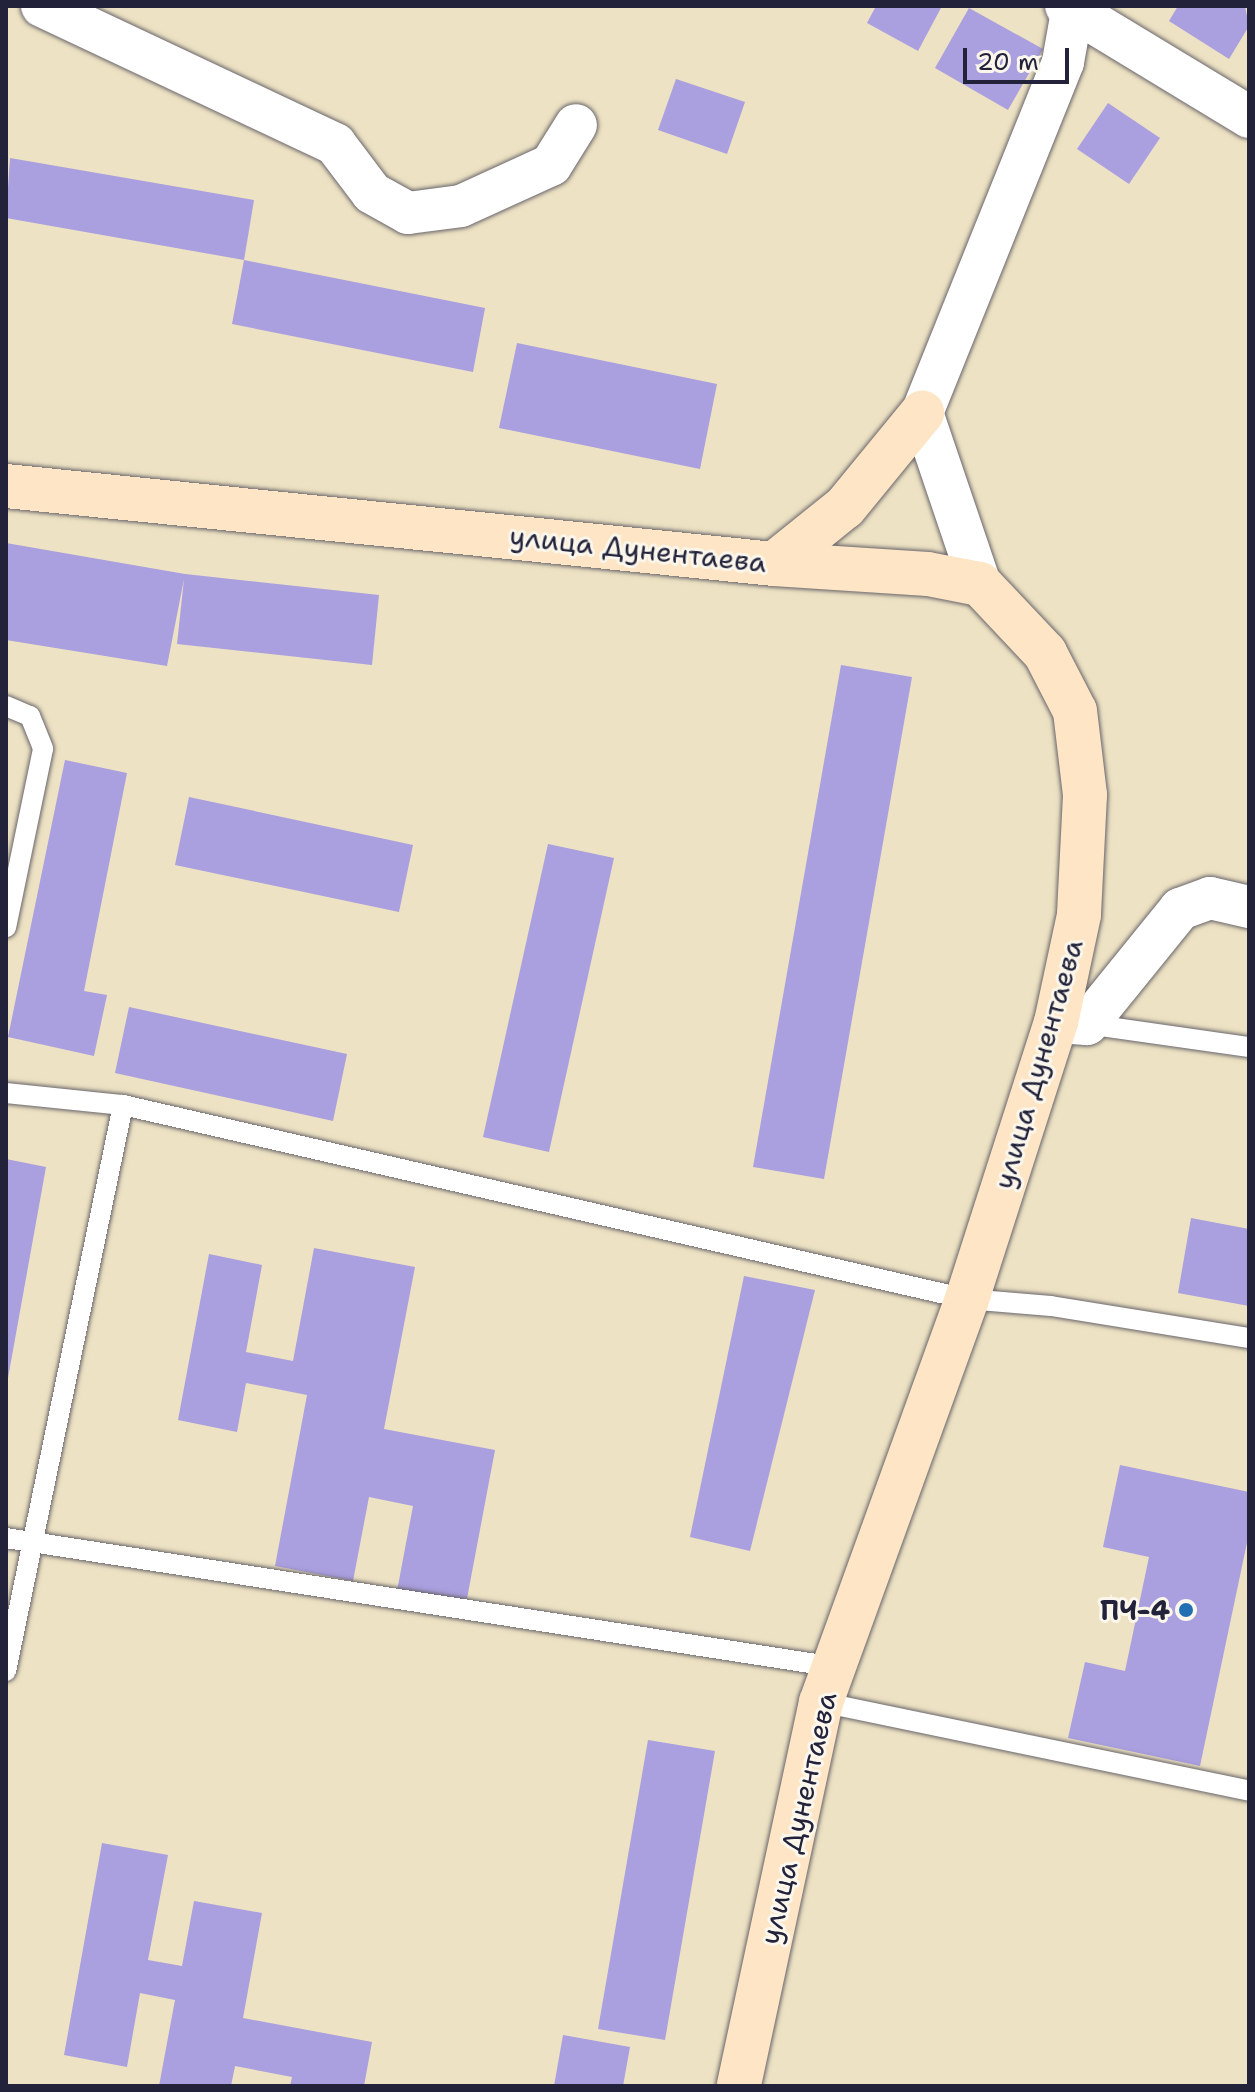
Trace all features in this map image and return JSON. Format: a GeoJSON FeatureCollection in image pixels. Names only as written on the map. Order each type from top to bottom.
{"type":"FeatureCollection","features":[{"type":"Feature","properties":{"kind":"street"},"geometry":{"type":"LineString","coordinates":[[42,6],[335,144],[372,193],[408,213],[461,206],[551,165],[576,125]]}},
{"type":"Feature","properties":{"kind":"street"},"geometry":{"type":"LineString","coordinates":[[774,564],[845,507],[922,413],[1063,62],[1071,7],[1249,117]]}},
{"type":"Feature","properties":{"kind":"street"},"geometry":{"type":"LineString","coordinates":[[922,413],[980,584]]}},
{"type":"Feature","properties":{"kind":"street","name":"улица Дунентаева"},"geometry":{"type":"LineString","coordinates":[[6,486],[774,564],[928,574],[980,584],[1045,653],[1075,711],[1085,795],[1072,1023],[967,1299],[828,1684],[739,2086]]}},
{"type":"Feature","properties":{"kind":"street"},"geometry":{"type":"LineString","coordinates":[[1072,1023],[1180,909],[1210,898],[1249,907]]}},
{"type":"Feature","properties":{"kind":"lane"},"geometry":{"type":"LineString","coordinates":[[6,706],[30,716],[43,749],[6,927]]}},
{"type":"Feature","properties":{"kind":"lane"},"geometry":{"type":"LineString","coordinates":[[1072,1023],[1249,1047]]}},
{"type":"Feature","properties":{"kind":"lane"},"geometry":{"type":"LineString","coordinates":[[6,1093],[123,1105],[967,1299],[1051,1306],[1249,1338]]}},
{"type":"Feature","properties":{"kind":"lane"},"geometry":{"type":"LineString","coordinates":[[6,1671],[123,1105]]}},
{"type":"Feature","properties":{"kind":"lane"},"geometry":{"type":"LineString","coordinates":[[6,1538],[828,1684],[1249,1791]]}},
{"type":"Feature","properties":{"kind":"building"},"geometry":{"type":"Polygon","coordinates":[[[876,6],[942,6],[918,51],[867,23],[876,6]]]}},
{"type":"Feature","properties":{"kind":"building"},"geometry":{"type":"Polygon","coordinates":[[[1178,6],[1245,6],[1249,26],[1229,59],[1169,21],[1178,6]]]}},
{"type":"Feature","properties":{"kind":"building"},"geometry":{"type":"Polygon","coordinates":[[[969,8],[1043,49],[1008,110],[935,68],[969,8]]]}},
{"type":"Feature","properties":{"kind":"building"},"geometry":{"type":"Polygon","coordinates":[[[676,79],[745,102],[727,154],[658,130],[676,79]]]}},
{"type":"Feature","properties":{"kind":"building"},"geometry":{"type":"Polygon","coordinates":[[[1108,103],[1160,138],[1129,184],[1077,149],[1108,103]]]}},
{"type":"Feature","properties":{"kind":"building"},"geometry":{"type":"Polygon","coordinates":[[[10,158],[254,200],[244,260],[6,218],[10,158]]]}},
{"type":"Feature","properties":{"kind":"building"},"geometry":{"type":"Polygon","coordinates":[[[244,260],[485,308],[473,372],[232,324],[244,260]]]}},
{"type":"Feature","properties":{"kind":"building"},"geometry":{"type":"Polygon","coordinates":[[[517,343],[717,384],[700,469],[499,428],[517,343]]]}},
{"type":"Feature","properties":{"kind":"building"},"geometry":{"type":"Polygon","coordinates":[[[6,543],[185,574],[379,595],[372,665],[177,644],[184,579],[167,666],[6,640],[6,543]]]}},
{"type":"Feature","properties":{"kind":"building"},"geometry":{"type":"Polygon","coordinates":[[[841,665],[912,677],[824,1179],[753,1167],[841,665]]]}},
{"type":"Feature","properties":{"kind":"building"},"geometry":{"type":"Polygon","coordinates":[[[65,760],[127,773],[84,991],[107,995],[94,1056],[8,1037],[65,760]]]}},
{"type":"Feature","properties":{"kind":"building"},"geometry":{"type":"Polygon","coordinates":[[[189,797],[413,845],[399,912],[175,865],[189,797]]]}},
{"type":"Feature","properties":{"kind":"building"},"geometry":{"type":"Polygon","coordinates":[[[548,844],[614,858],[549,1152],[483,1137],[548,844]]]}},
{"type":"Feature","properties":{"kind":"building"},"geometry":{"type":"Polygon","coordinates":[[[129,1007],[347,1054],[333,1121],[115,1073],[129,1007]]]}},
{"type":"Feature","properties":{"kind":"building"},"geometry":{"type":"Polygon","coordinates":[[[6,1159],[46,1167],[8,1378],[6,1378],[6,1159]]]}},
{"type":"Feature","properties":{"kind":"building"},"geometry":{"type":"Polygon","coordinates":[[[1191,1218],[1249,1229],[1249,1306],[1178,1293],[1191,1218]]]}},
{"type":"Feature","properties":{"kind":"building"},"geometry":{"type":"Polygon","coordinates":[[[314,1248],[415,1267],[384,1429],[495,1450],[466,1604],[397,1591],[413,1506],[369,1497],[353,1581],[275,1566],[307,1395],[246,1383],[237,1432],[178,1420],[209,1254],[262,1265],[246,1352],[293,1361],[314,1248]]]}},
{"type":"Feature","properties":{"kind":"building"},"geometry":{"type":"Polygon","coordinates":[[[744,1276],[815,1290],[750,1551],[690,1537],[744,1276]]]}},
{"type":"Feature","properties":{"kind":"building","name":"ПЧ-4"},"geometry":{"type":"Polygon","coordinates":[[[1120,1465],[1249,1492],[1249,1533],[1200,1766],[1068,1738],[1085,1662],[1125,1671],[1149,1557],[1103,1547],[1120,1465]]]}},
{"type":"Feature","properties":{"kind":"building"},"geometry":{"type":"Polygon","coordinates":[[[648,1740],[715,1751],[665,2040],[598,2029],[648,1740]]]}},
{"type":"Feature","properties":{"kind":"building"},"geometry":{"type":"Polygon","coordinates":[[[102,1843],[168,1855],[148,1960],[182,1966],[194,1901],[262,1913],[243,2018],[372,2042],[364,2086],[290,2086],[292,2077],[235,2066],[231,2086],[159,2086],[175,2000],[140,1993],[127,2067],[64,2055],[102,1843]]]}},
{"type":"Feature","properties":{"kind":"building"},"geometry":{"type":"Polygon","coordinates":[[[563,2035],[630,2047],[623,2086],[554,2086],[563,2035]]]}},
{"type":"Feature","properties":{"kind":"place","name":"ПЧ-4"},"geometry":{"type":"Point","coordinates":[1186,1610]}}]}
